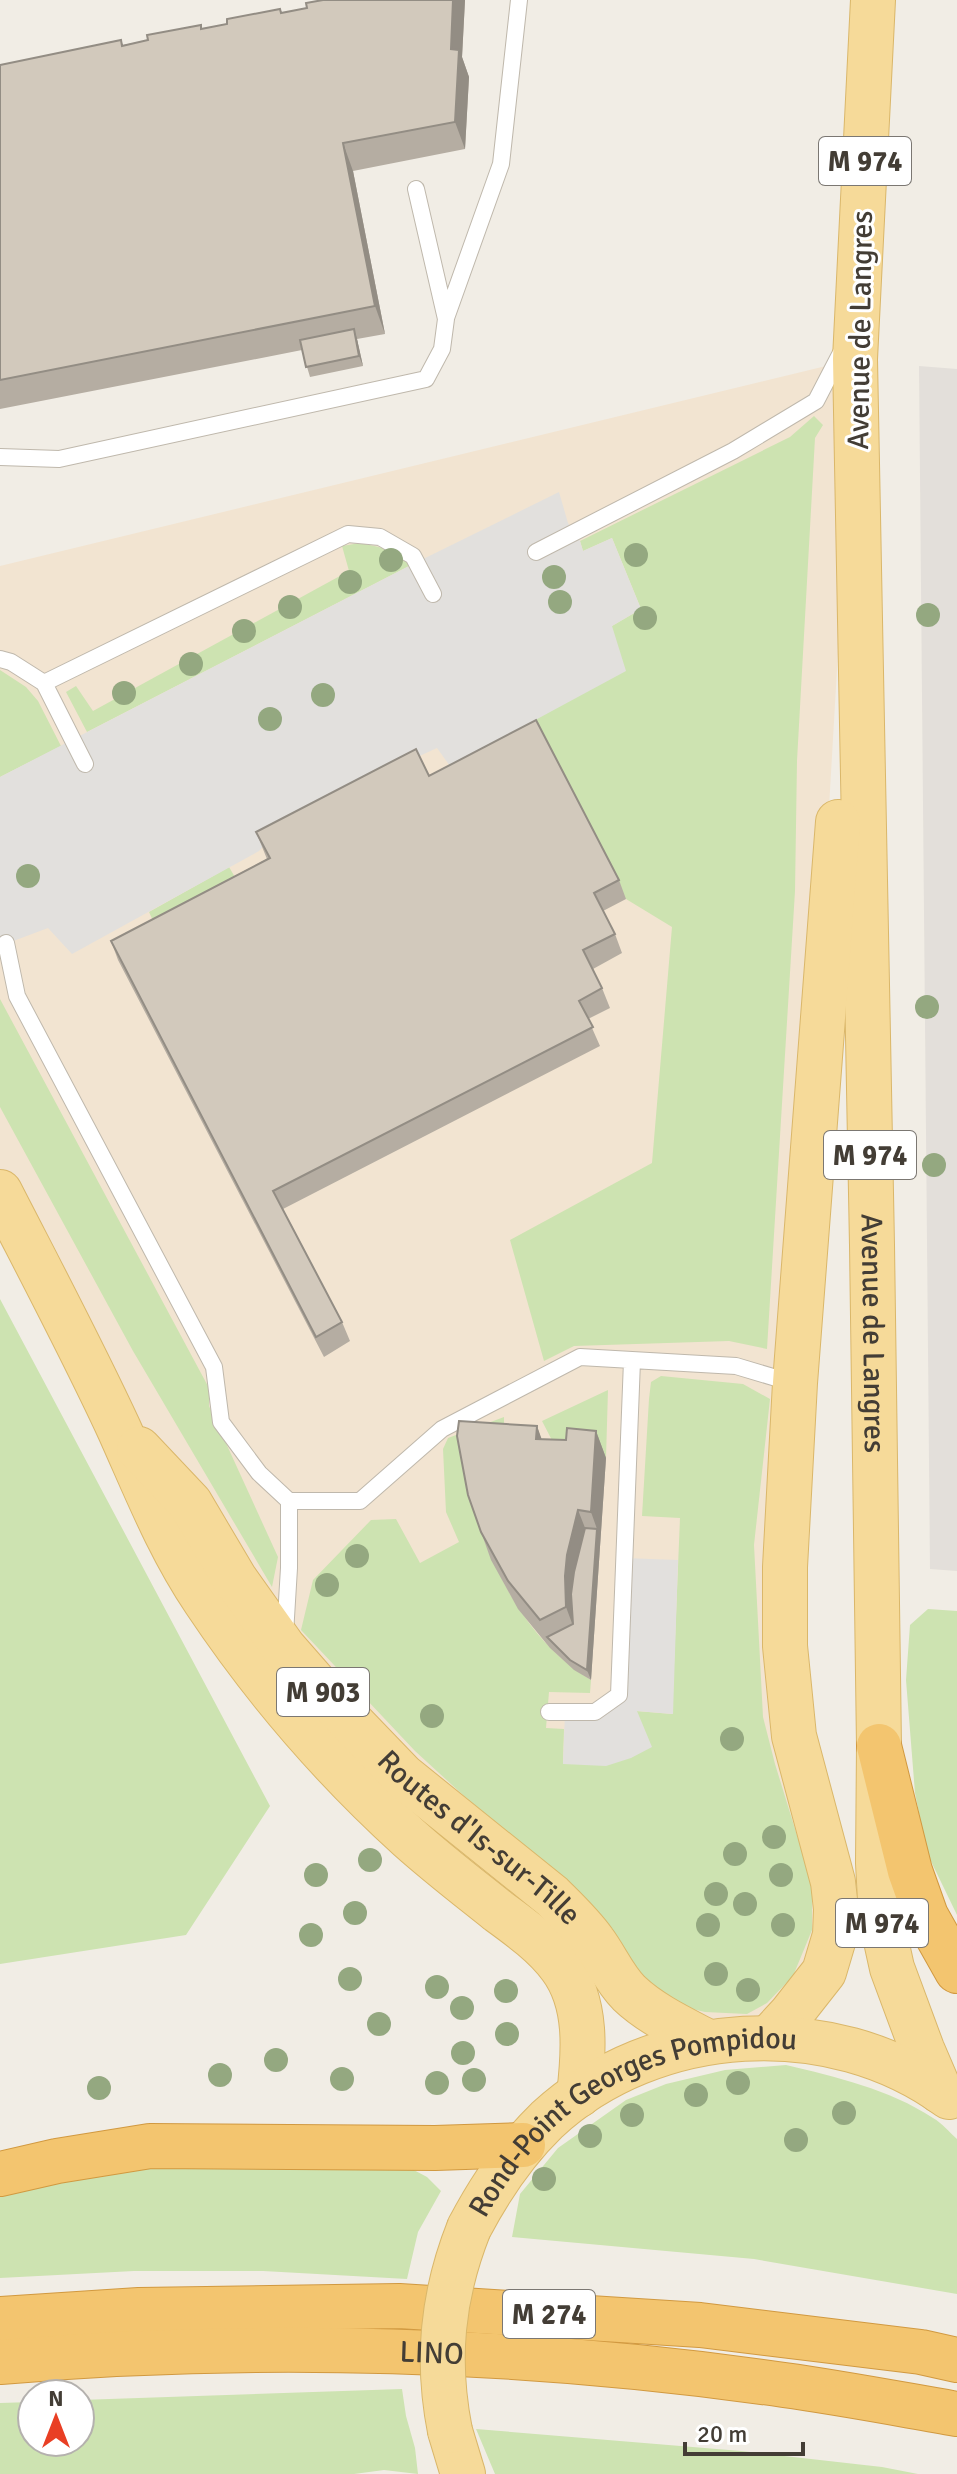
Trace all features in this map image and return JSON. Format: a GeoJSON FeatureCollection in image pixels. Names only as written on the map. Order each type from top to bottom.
{"type":"FeatureCollection","features":[{"type":"Feature","properties":{"kind":"highway"},"geometry":{"type":"LineString","coordinates":[[879,1746],[910,1871],[926,1916],[957,1971]]}},
{"type":"Feature","properties":{"kind":"highway"},"geometry":{"type":"LineString","coordinates":[[0,2174],[150,2146],[435,2148],[523,2145]]}},
{"type":"Feature","properties":{"kind":"highway","name":"LINO"},"geometry":{"type":"LineString","coordinates":[[0,2319],[139,2310],[399,2306],[700,2325],[921,2352],[957,2360]]}},
{"type":"Feature","properties":{"kind":"highway","name":"LINO"},"geometry":{"type":"LineString","coordinates":[[0,2362],[108,2355],[313,2350],[402,2352],[599,2363],[784,2385],[957,2414]]}},
{"type":"Feature","properties":{"kind":"main road","name":"Avenue de Langres"},"geometry":{"type":"LineString","coordinates":[[873,0],[855,359],[872,1229],[878,1863],[881,1918],[892,1968],[922,2049],[949,2097]]}},
{"type":"Feature","properties":{"kind":"main road","name":"Avenue de Langres"},"geometry":{"type":"LineString","coordinates":[[769,2038],[824,1972],[835,1935],[836,1909],[828,1861],[794,1736],[788,1693],[785,1567],[795,1383],[858,565]]}},
{"type":"Feature","properties":{"kind":"main road","name":"Routes d'Is-sur-Tille"},"geometry":{"type":"LineString","coordinates":[[0,1192],[118,1427],[172,1547],[203,1599],[285,1710],[332,1760],[408,1837],[522,1929],[562,1967],[578,2001],[581,2016],[583,2038],[579,2095]]}},
{"type":"Feature","properties":{"kind":"main road","name":"Routes d'Is-sur-Tille"},"geometry":{"type":"LineString","coordinates":[[118,1427],[190,1503],[235,1579],[284,1648],[326,1696],[403,1776],[573,1916],[629,1993],[668,2021],[708,2042]]}},
{"type":"Feature","properties":{"kind":"main road","name":"Rond-Point Georges Pompidou"},"geometry":{"type":"LineString","coordinates":[[463,2474],[450,2431],[442,2380],[442,2328],[452,2277],[469,2228],[490,2189],[523,2145],[579,2095],[619,2071],[662,2053],[708,2042],[769,2038],[806,2040],[876,2058],[909,2072],[949,2097]]}},
{"type":"Feature","properties":{"kind":"lane"},"geometry":{"type":"LineString","coordinates":[[0,457],[59,459],[426,379],[442,349],[446,319],[501,164],[519,0]]}},
{"type":"Feature","properties":{"kind":"lane"},"geometry":{"type":"LineString","coordinates":[[416,189],[446,319]]}},
{"type":"Feature","properties":{"kind":"lane"},"geometry":{"type":"LineString","coordinates":[[536,552],[733,451],[816,401],[857,323]]}},
{"type":"Feature","properties":{"kind":"lane"},"geometry":{"type":"LineString","coordinates":[[44,683],[348,534],[380,537],[413,556],[433,594]]}},
{"type":"Feature","properties":{"kind":"lane"},"geometry":{"type":"LineString","coordinates":[[0,659],[11,662],[44,683],[85,764]]}},
{"type":"Feature","properties":{"kind":"lane"},"geometry":{"type":"LineString","coordinates":[[6,943],[17,996],[214,1367],[221,1422],[259,1473],[289,1501],[360,1501],[442,1429],[580,1357],[736,1366],[795,1383]]}},
{"type":"Feature","properties":{"kind":"lane"},"geometry":{"type":"LineString","coordinates":[[549,1712],[595,1712],[619,1695],[632,1361]]}},
{"type":"Feature","properties":{"kind":"lane"},"geometry":{"type":"LineString","coordinates":[[284,1648],[289,1501]]}},
{"type":"Feature","properties":{"kind":"shaded area"},"geometry":{"type":"Polygon","coordinates":[[[855,359],[785,1567],[828,1861],[805,1997],[708,2042],[440,1807],[118,1427],[0,1192],[0,566],[855,359]]]}},
{"type":"Feature","properties":{"kind":"shaded area"},"geometry":{"type":"Polygon","coordinates":[[[919,366],[957,369],[957,1571],[930,1569],[919,366]]]}},
{"type":"Feature","properties":{"kind":"shaded area"},"geometry":{"type":"Polygon","coordinates":[[[559,492],[568,523],[583,551],[612,538],[641,609],[612,626],[626,671],[450,766],[437,748],[292,814],[259,851],[72,954],[48,928],[0,946],[0,777],[559,492]]]}},
{"type":"Feature","properties":{"kind":"shaded area"},"geometry":{"type":"Polygon","coordinates":[[[624,1558],[678,1560],[673,1714],[637,1711],[652,1747],[631,1758],[606,1766],[563,1764],[565,1712],[595,1712],[619,1695],[624,1558]]]}},
{"type":"Feature","properties":{"kind":"green space"},"geometry":{"type":"Polygon","coordinates":[[[814,416],[823,425],[815,438],[797,761],[795,891],[767,1349],[729,1341],[574,1346],[544,1361],[510,1240],[652,1163],[672,927],[626,899],[463,759],[612,626],[641,609],[612,538],[583,551],[580,541],[790,437],[814,416]]]}},
{"type":"Feature","properties":{"kind":"green space"},"geometry":{"type":"Polygon","coordinates":[[[360,543],[394,553],[411,565],[87,732],[66,692],[76,686],[93,711],[349,571],[342,546],[360,543]]]}},
{"type":"Feature","properties":{"kind":"green space"},"geometry":{"type":"Polygon","coordinates":[[[0,670],[26,687],[38,701],[61,746],[0,777],[0,670]]]}},
{"type":"Feature","properties":{"kind":"green space"},"geometry":{"type":"Polygon","coordinates":[[[229,867],[245,894],[161,938],[149,912],[229,867]]]}},
{"type":"Feature","properties":{"kind":"green space"},"geometry":{"type":"Polygon","coordinates":[[[0,999],[209,1388],[209,1406],[278,1557],[272,1587],[133,1351],[0,1107],[0,999]]]}},
{"type":"Feature","properties":{"kind":"green space"},"geometry":{"type":"Polygon","coordinates":[[[0,1299],[270,1806],[186,1935],[0,1964],[0,1299]]]}},
{"type":"Feature","properties":{"kind":"green space"},"geometry":{"type":"Polygon","coordinates":[[[661,1376],[743,1384],[770,1399],[754,1545],[763,1717],[812,1884],[812,1930],[793,1976],[767,2003],[747,2014],[705,2012],[684,2007],[650,1986],[541,1860],[415,1751],[301,1630],[313,1580],[371,1520],[396,1519],[420,1563],[459,1542],[446,1512],[443,1449],[448,1438],[504,1417],[504,1446],[556,1448],[542,1421],[608,1390],[606,1458],[577,1456],[478,1523],[497,1569],[521,1612],[552,1649],[591,1680],[590,1693],[549,1692],[546,1728],[564,1729],[563,1764],[636,1711],[672,1714],[680,1518],[642,1516],[651,1382],[661,1376]]]}},
{"type":"Feature","properties":{"kind":"green space"},"geometry":{"type":"Polygon","coordinates":[[[928,1609],[957,1611],[957,1915],[927,1853],[915,1793],[906,1680],[910,1625],[928,1609]]]}},
{"type":"Feature","properties":{"kind":"green space"},"geometry":{"type":"Polygon","coordinates":[[[786,2065],[862,2085],[898,2099],[936,2120],[957,2139],[957,2294],[754,2259],[512,2237],[520,2194],[558,2148],[626,2100],[666,2084],[725,2070],[786,2065]]]}},
{"type":"Feature","properties":{"kind":"green space"},"geometry":{"type":"Polygon","coordinates":[[[151,2164],[410,2168],[427,2177],[441,2191],[418,2232],[407,2279],[263,2271],[134,2271],[0,2278],[0,2195],[151,2164]]]}},
{"type":"Feature","properties":{"kind":"green space"},"geometry":{"type":"Polygon","coordinates":[[[402,2389],[418,2474],[384,2470],[354,2474],[0,2474],[0,2403],[16,2402],[16,2458],[96,2458],[96,2399],[402,2389]]]}},
{"type":"Feature","properties":{"kind":"green space"},"geometry":{"type":"Polygon","coordinates":[[[476,2429],[741,2451],[918,2474],[495,2474],[476,2429]]]}},
{"type":"Feature","properties":{"kind":"building"},"geometry":{"type":"Polygon","coordinates":[[[323,0],[453,0],[451,49],[459,50],[455,122],[343,143],[375,306],[0,380],[0,65],[121,40],[122,46],[148,40],[147,35],[201,25],[201,29],[227,24],[227,19],[280,9],[281,13],[307,8],[306,3],[323,0]]]}},
{"type":"Feature","properties":{"kind":"building"},"geometry":{"type":"Polygon","coordinates":[[[354,329],[359,356],[306,367],[300,340],[354,329]]]}},
{"type":"Feature","properties":{"kind":"building"},"geometry":{"type":"Polygon","coordinates":[[[536,720],[619,880],[594,893],[615,934],[583,950],[602,988],[579,1001],[593,1027],[273,1191],[342,1322],[316,1337],[111,941],[270,858],[256,832],[416,749],[429,776],[536,720]]]}},
{"type":"Feature","properties":{"kind":"building"},"geometry":{"type":"Polygon","coordinates":[[[459,1421],[537,1426],[536,1439],[566,1440],[567,1428],[596,1431],[591,1512],[578,1510],[567,1555],[566,1607],[540,1620],[508,1581],[481,1532],[468,1495],[457,1436],[459,1421]]]}},
{"type":"Feature","properties":{"kind":"building"},"geometry":{"type":"Polygon","coordinates":[[[585,1528],[597,1529],[587,1670],[570,1660],[547,1637],[573,1624],[571,1594],[585,1528]]]}}]}
